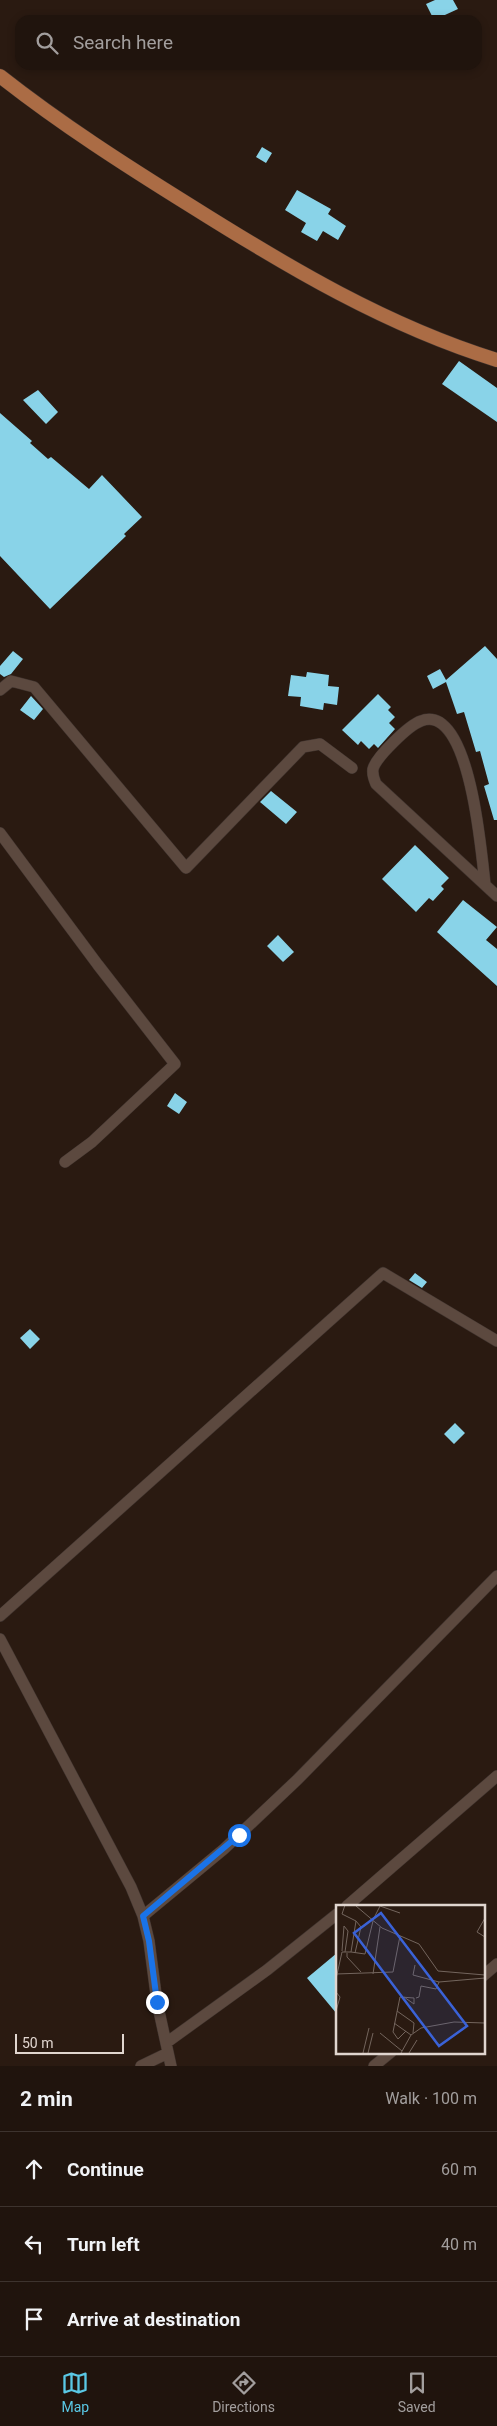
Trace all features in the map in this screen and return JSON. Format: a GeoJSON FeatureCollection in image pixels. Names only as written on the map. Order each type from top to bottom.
{"type":"FeatureCollection","features":[{"type":"Feature","properties":{"kind":"main road"},"geometry":{"type":"LineString","coordinates":[[0,76],[108,154],[257,248],[389,318],[497,360]]}},
{"type":"Feature","properties":{"kind":"street"},"geometry":{"type":"LineString","coordinates":[[0,690],[10,681],[34,687],[186,868],[303,747],[320,744],[352,768]]}},
{"type":"Feature","properties":{"kind":"street"},"geometry":{"type":"LineString","coordinates":[[484,884],[478,818],[460,752],[444,724],[436,720],[419,721],[379,759],[374,768],[373,776],[381,790],[497,896]]}},
{"type":"Feature","properties":{"kind":"street"},"geometry":{"type":"LineString","coordinates":[[0,834],[174,1064],[92,1142],[65,1162]]}},
{"type":"Feature","properties":{"kind":"street"},"geometry":{"type":"LineString","coordinates":[[0,1616],[383,1273],[497,1341]]}},
{"type":"Feature","properties":{"kind":"street"},"geometry":{"type":"LineString","coordinates":[[143,1916],[224,1849],[297,1780],[497,1576]]}},
{"type":"Feature","properties":{"kind":"street"},"geometry":{"type":"LineString","coordinates":[[0,1639],[131,1887],[143,1916],[171,2066]]}},
{"type":"Feature","properties":{"kind":"street"},"geometry":{"type":"LineString","coordinates":[[348,1905],[497,1776]]}},
{"type":"Feature","properties":{"kind":"street"},"geometry":{"type":"LineString","coordinates":[[141,2066],[167,2048],[336,1915]]}},
{"type":"Feature","properties":{"kind":"street"},"geometry":{"type":"LineString","coordinates":[[484,1975],[497,1964]]}},
{"type":"Feature","properties":{"kind":"street"},"geometry":{"type":"LineString","coordinates":[[374,2066],[389,2054]]}},
{"type":"Feature","properties":{"kind":"building"},"geometry":{"type":"Polygon","coordinates":[[[435,0],[453,0],[458,9],[445,15],[432,15],[426,4],[435,0]]]}},
{"type":"Feature","properties":{"kind":"building"},"geometry":{"type":"Polygon","coordinates":[[[262,147],[272,153],[266,163],[256,157],[262,147]]]}},
{"type":"Feature","properties":{"kind":"building"},"geometry":{"type":"Polygon","coordinates":[[[297,190],[331,209],[328,214],[346,226],[338,240],[323,231],[317,241],[301,232],[306,223],[285,210],[297,190]]]}},
{"type":"Feature","properties":{"kind":"building"},"geometry":{"type":"Polygon","coordinates":[[[459,361],[497,388],[497,422],[442,384],[459,361]]]}},
{"type":"Feature","properties":{"kind":"building"},"geometry":{"type":"Polygon","coordinates":[[[38,390],[58,412],[46,424],[23,400],[38,390]]]}},
{"type":"Feature","properties":{"kind":"building"},"geometry":{"type":"Polygon","coordinates":[[[0,413],[32,441],[30,443],[48,459],[51,457],[89,489],[102,475],[142,517],[124,534],[126,536],[50,609],[0,556],[0,413]]]}},
{"type":"Feature","properties":{"kind":"building"},"geometry":{"type":"Polygon","coordinates":[[[485,646],[497,659],[497,820],[494,820],[484,786],[489,784],[480,751],[476,752],[464,712],[457,714],[446,682],[433,689],[427,676],[440,669],[446,680],[485,646]]]}},
{"type":"Feature","properties":{"kind":"building"},"geometry":{"type":"Polygon","coordinates":[[[13,651],[23,659],[11,674],[4,677],[0,674],[0,666],[13,651]]]}},
{"type":"Feature","properties":{"kind":"building"},"geometry":{"type":"Polygon","coordinates":[[[307,672],[329,675],[328,686],[339,687],[337,705],[324,703],[323,710],[300,706],[301,697],[288,696],[291,675],[306,677],[307,672]]]}},
{"type":"Feature","properties":{"kind":"building"},"geometry":{"type":"Polygon","coordinates":[[[378,694],[391,707],[388,710],[395,717],[389,723],[395,729],[378,748],[374,744],[369,749],[361,741],[358,745],[342,730],[378,694]]]}},
{"type":"Feature","properties":{"kind":"building"},"geometry":{"type":"Polygon","coordinates":[[[31,696],[43,709],[34,720],[20,710],[31,696]]]}},
{"type":"Feature","properties":{"kind":"building"},"geometry":{"type":"Polygon","coordinates":[[[271,791],[297,812],[286,824],[260,802],[271,791]]]}},
{"type":"Feature","properties":{"kind":"building"},"geometry":{"type":"Polygon","coordinates":[[[415,845],[449,878],[441,886],[444,889],[433,901],[429,898],[416,912],[382,879],[415,845]]]}},
{"type":"Feature","properties":{"kind":"building"},"geometry":{"type":"Polygon","coordinates":[[[463,900],[497,927],[486,940],[497,949],[497,986],[437,932],[463,900]]]}},
{"type":"Feature","properties":{"kind":"building"},"geometry":{"type":"Polygon","coordinates":[[[278,935],[294,952],[283,962],[267,946],[278,935]]]}},
{"type":"Feature","properties":{"kind":"building"},"geometry":{"type":"Polygon","coordinates":[[[175,1093],[187,1102],[179,1114],[167,1106],[175,1093]]]}},
{"type":"Feature","properties":{"kind":"building"},"geometry":{"type":"Polygon","coordinates":[[[415,1273],[427,1282],[422,1288],[409,1280],[415,1273]]]}},
{"type":"Feature","properties":{"kind":"building"},"geometry":{"type":"Polygon","coordinates":[[[30,1329],[40,1339],[30,1349],[20,1338],[30,1329]]]}},
{"type":"Feature","properties":{"kind":"building"},"geometry":{"type":"Polygon","coordinates":[[[455,1423],[465,1433],[454,1444],[444,1434],[455,1423]]]}},
{"type":"Feature","properties":{"kind":"building"},"geometry":{"type":"Polygon","coordinates":[[[336,1954],[336,2013],[307,1978],[336,1954]]]}},
{"type":"Feature","properties":{"kind":"route"},"geometry":{"type":"LineString","coordinates":[[157,2002],[149,1941],[143,1916],[239,1835]]}}]}
